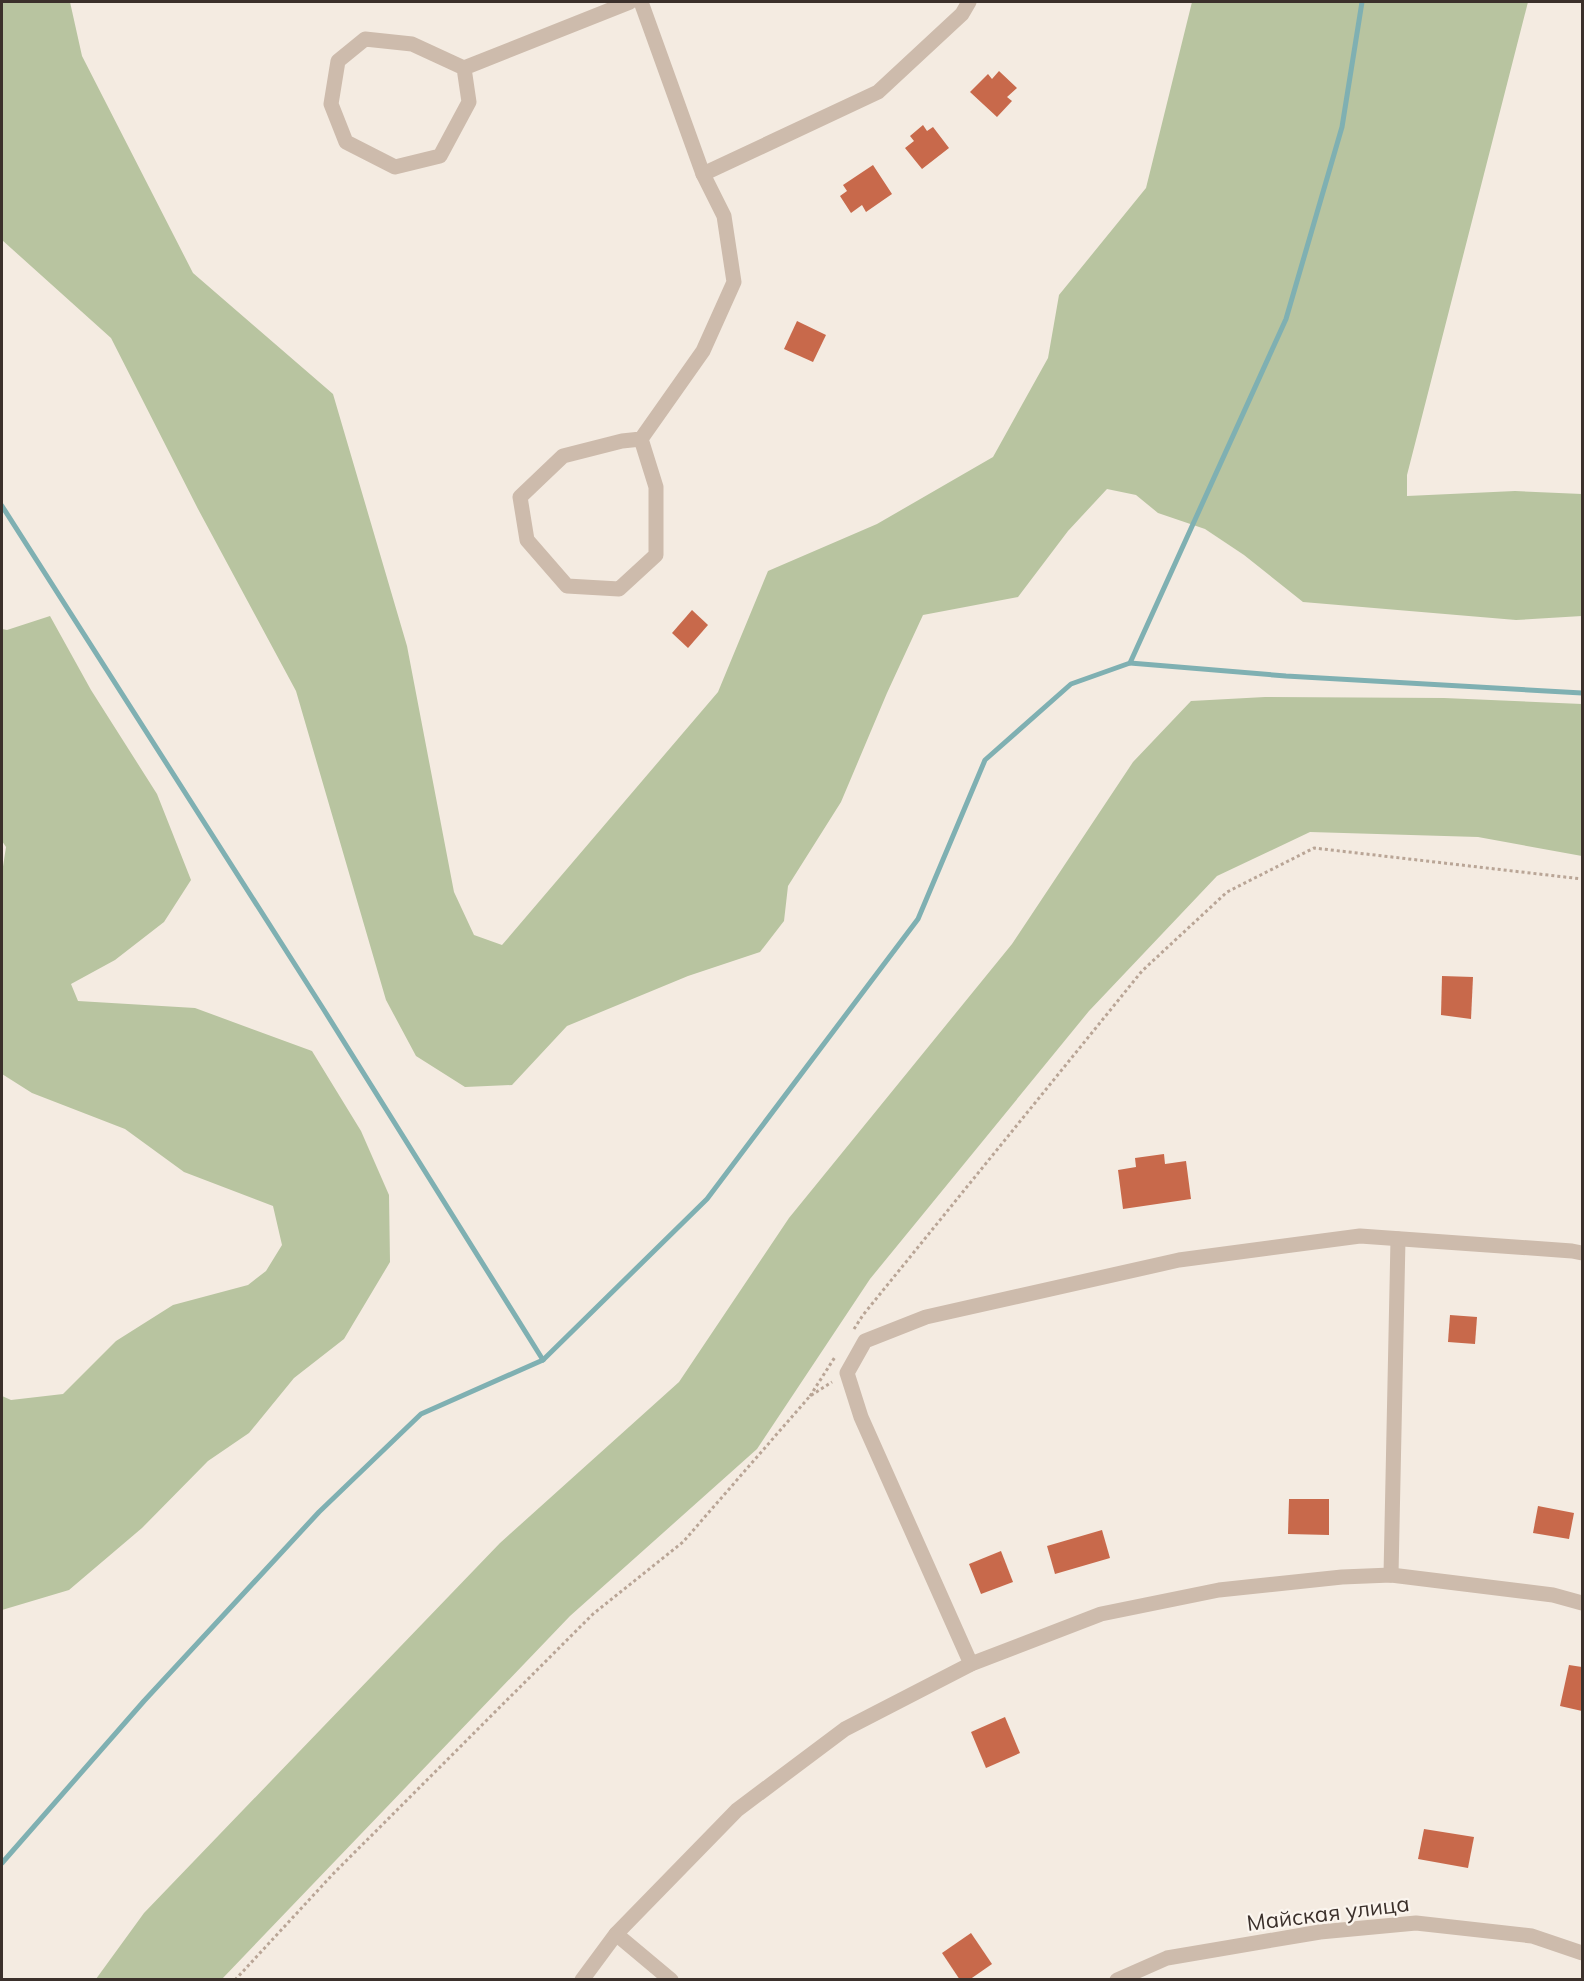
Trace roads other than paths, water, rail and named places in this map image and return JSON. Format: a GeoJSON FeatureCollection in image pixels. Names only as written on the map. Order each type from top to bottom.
{"type":"FeatureCollection","features":[{"type":"Feature","properties":{"kind":"street"},"geometry":{"type":"LineString","coordinates":[[464,68],[469,102],[440,156],[395,167],[346,142],[331,104],[338,61],[365,39],[412,44],[464,68],[630,2]]}},
{"type":"Feature","properties":{"kind":"street"},"geometry":{"type":"LineString","coordinates":[[641,2],[703,174],[724,216],[734,282],[704,351],[641,439],[622,441],[562,456],[520,497],[527,540],[567,586],[619,589],[656,555],[656,487],[641,439]]}},
{"type":"Feature","properties":{"kind":"street"},"geometry":{"type":"LineString","coordinates":[[703,174],[878,92],[962,14],[969,2]]}},
{"type":"Feature","properties":{"kind":"street"},"geometry":{"type":"LineString","coordinates":[[971,1664],[861,1417],[847,1373],[865,1341],[926,1317],[1179,1260],[1360,1236],[1582,1253]]}},
{"type":"Feature","properties":{"kind":"street"},"geometry":{"type":"LineString","coordinates":[[1390,1575],[1398,1239]]}},
{"type":"Feature","properties":{"kind":"street"},"geometry":{"type":"LineString","coordinates":[[582,1980],[616,1934],[737,1810],[845,1729],[971,1664],[1101,1614],[1219,1590],[1342,1577],[1390,1575],[1553,1595],[1582,1603]]}},
{"type":"Feature","properties":{"kind":"street","name":"Майская улица"},"geometry":{"type":"LineString","coordinates":[[1117,1980],[1167,1958],[1320,1932],[1416,1923],[1532,1936],[1582,1953]]}},
{"type":"Feature","properties":{"kind":"street"},"geometry":{"type":"LineString","coordinates":[[616,1934],[671,1980]]}},
{"type":"Feature","properties":{"kind":"waterway"},"geometry":{"type":"LineString","coordinates":[[2,1863],[144,1701],[319,1512],[421,1414],[543,1360],[707,1199],[918,919],[985,760],[1071,684],[1130,663],[1286,319],[1342,127],[1362,2]]}},
{"type":"Feature","properties":{"kind":"waterway"},"geometry":{"type":"LineString","coordinates":[[2,506],[324,1010],[543,1360]]}},
{"type":"Feature","properties":{"kind":"waterway"},"geometry":{"type":"LineString","coordinates":[[1130,663],[1286,676],[1582,693]]}}]}
